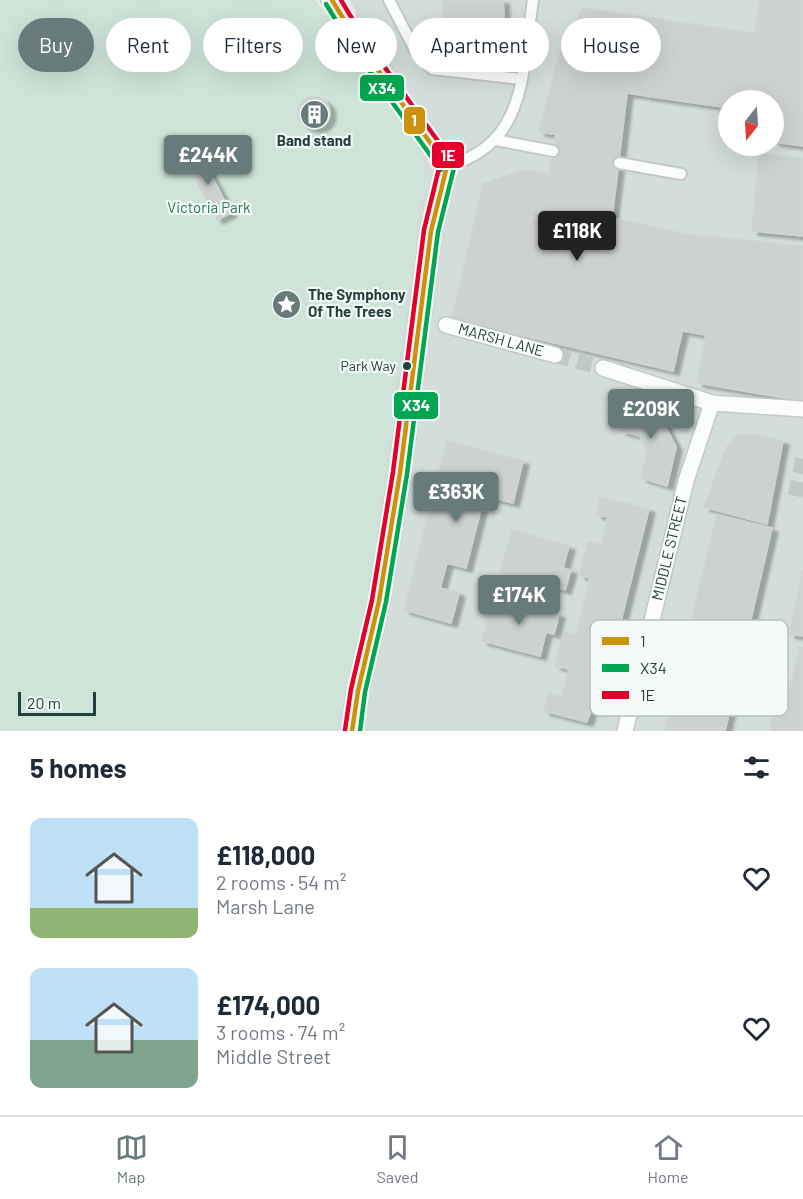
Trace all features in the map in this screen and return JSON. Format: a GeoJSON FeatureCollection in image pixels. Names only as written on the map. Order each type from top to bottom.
{"type":"FeatureCollection","features":[{"type":"Feature","properties":{"kind":"street"},"geometry":{"type":"LineString","coordinates":[[332,0],[357,41],[447,166],[431,231],[400,473],[379,601],[358,691],[352,731]]}},
{"type":"Feature","properties":{"kind":"street","name":"MARSH LANE"},"geometry":{"type":"LineString","coordinates":[[446,324],[555,355]]}},
{"type":"Feature","properties":{"kind":"street"},"geometry":{"type":"LineString","coordinates":[[603,368],[712,403],[803,409]]}},
{"type":"Feature","properties":{"kind":"street","name":"MIDDLE STREET"},"geometry":{"type":"LineString","coordinates":[[652,620],[686,481],[712,403]]}},
{"type":"Feature","properties":{"kind":"street","name":"MIDDLE STREET"},"geometry":{"type":"LineString","coordinates":[[625,731],[629,716]]}},
{"type":"Feature","properties":{"kind":"lane"},"geometry":{"type":"LineString","coordinates":[[389,0],[415,50],[432,69],[521,79]]}},
{"type":"Feature","properties":{"kind":"lane"},"geometry":{"type":"LineString","coordinates":[[447,166],[470,160],[496,141],[512,115],[521,79],[533,0]]}},
{"type":"Feature","properties":{"kind":"lane"},"geometry":{"type":"LineString","coordinates":[[496,141],[553,151]]}},
{"type":"Feature","properties":{"kind":"lane"},"geometry":{"type":"LineString","coordinates":[[619,163],[681,174]]}},
{"type":"Feature","properties":{"kind":"shaded area"},"geometry":{"type":"Polygon","coordinates":[[[350,0],[803,0],[803,731],[320,731],[353,72],[397,72],[397,18],[356,18],[356,11],[350,0]]]}},
{"type":"Feature","properties":{"kind":"green space","name":"Victoria Park"},"geometry":{"type":"Polygon","coordinates":[[[0,0],[315,0],[329,18],[315,18],[315,72],[370,72],[391,100],[420,147],[423,185],[366,611],[335,731],[0,731],[0,0]]]}},
{"type":"Feature","properties":{"kind":"building"},"geometry":{"type":"Polygon","coordinates":[[[444,0],[503,0],[504,18],[443,18],[444,0]]]}},
{"type":"Feature","properties":{"kind":"building"},"geometry":{"type":"Polygon","coordinates":[[[760,0],[803,0],[803,40],[755,34],[760,0]]]}},
{"type":"Feature","properties":{"kind":"building"},"geometry":{"type":"Polygon","coordinates":[[[583,8],[650,18],[577,18],[583,8]]]}},
{"type":"Feature","properties":{"kind":"building"},"geometry":{"type":"Polygon","coordinates":[[[661,20],[803,40],[803,146],[784,143],[784,90],[718,90],[718,106],[646,96],[649,72],[661,72],[661,20]]]}},
{"type":"Feature","properties":{"kind":"building"},"geometry":{"type":"Polygon","coordinates":[[[561,51],[561,72],[649,72],[646,96],[627,93],[621,143],[539,132],[561,51]]]}},
{"type":"Feature","properties":{"kind":"building","name":"Band stand"},"geometry":{"type":"Polygon","coordinates":[[[314,97],[326,101],[330,113],[326,125],[314,129],[302,125],[298,113],[302,101],[314,97]]]}},
{"type":"Feature","properties":{"kind":"building"},"geometry":{"type":"Polygon","coordinates":[[[556,134],[621,143],[612,218],[704,238],[673,371],[452,319],[483,184],[525,170],[549,174],[556,134]]]}},
{"type":"Feature","properties":{"kind":"building"},"geometry":{"type":"Polygon","coordinates":[[[199,152],[231,213],[217,220],[185,159],[199,152]]]}},
{"type":"Feature","properties":{"kind":"building"},"geometry":{"type":"Polygon","coordinates":[[[759,156],[803,159],[803,236],[752,231],[759,156]]]}},
{"type":"Feature","properties":{"kind":"building"},"geometry":{"type":"Polygon","coordinates":[[[704,236],[803,246],[803,353],[683,331],[704,236]]]}},
{"type":"Feature","properties":{"kind":"building"},"geometry":{"type":"Polygon","coordinates":[[[706,335],[803,354],[803,401],[697,383],[706,335]]]}},
{"type":"Feature","properties":{"kind":"building"},"geometry":{"type":"Polygon","coordinates":[[[628,400],[656,407],[676,447],[667,486],[641,478],[647,452],[640,436],[621,431],[628,400]]]}},
{"type":"Feature","properties":{"kind":"building"},"geometry":{"type":"Polygon","coordinates":[[[739,434],[757,435],[783,441],[767,524],[704,507],[726,448],[739,434]]]}},
{"type":"Feature","properties":{"kind":"building"},"geometry":{"type":"Polygon","coordinates":[[[447,441],[523,461],[513,503],[470,492],[467,505],[481,509],[466,568],[447,563],[440,588],[459,593],[451,623],[404,610],[447,441]]]}},
{"type":"Feature","properties":{"kind":"building"},"geometry":{"type":"Polygon","coordinates":[[[600,497],[649,509],[621,620],[590,620],[590,713],[587,722],[544,711],[549,694],[562,697],[569,669],[555,666],[564,632],[576,635],[590,578],[579,575],[588,542],[601,545],[608,517],[596,515],[600,497]]]}},
{"type":"Feature","properties":{"kind":"building"},"geometry":{"type":"Polygon","coordinates":[[[717,515],[772,528],[751,620],[691,620],[717,515]]]}},
{"type":"Feature","properties":{"kind":"building"},"geometry":{"type":"Polygon","coordinates":[[[512,530],[569,546],[563,568],[571,570],[565,590],[500,572],[512,530]]]}},
{"type":"Feature","properties":{"kind":"building"},"geometry":{"type":"Polygon","coordinates":[[[803,570],[803,636],[789,634],[803,570]]]}},
{"type":"Feature","properties":{"kind":"building"},"geometry":{"type":"Polygon","coordinates":[[[494,596],[559,614],[554,634],[546,632],[540,656],[482,641],[494,596]]]}},
{"type":"Feature","properties":{"kind":"building"},"geometry":{"type":"Polygon","coordinates":[[[800,647],[803,648],[803,731],[770,731],[773,716],[788,716],[788,688],[790,689],[800,647]]]}},
{"type":"Feature","properties":{"kind":"building"},"geometry":{"type":"Polygon","coordinates":[[[668,716],[728,716],[725,731],[664,731],[668,716]]]}},
{"type":"Feature","properties":{"kind":"tunnel"},"geometry":{"type":"LineString","coordinates":[[555,355],[603,368]]}},
{"type":"Feature","properties":{"kind":"tunnel"},"geometry":{"type":"LineString","coordinates":[[795,496],[803,459]]}},
{"type":"Feature","properties":{"kind":"transit line","name":"1"},"geometry":{"type":"LineString","coordinates":[[332,0],[357,41],[447,166]]}},
{"type":"Feature","properties":{"kind":"transit line","name":"1E"},"geometry":{"type":"LineString","coordinates":[[341,0],[363,37],[453,162]]}},
{"type":"Feature","properties":{"kind":"transit line","name":"X34"},"geometry":{"type":"LineString","coordinates":[[326,4],[351,45],[441,170]]}},
{"type":"Feature","properties":{"kind":"transit line","name":"1E"},"geometry":{"type":"LineString","coordinates":[[345,730],[351,689],[372,600],[393,472],[424,230],[440,164]]}},
{"type":"Feature","properties":{"kind":"transit line","name":"1"},"geometry":{"type":"LineString","coordinates":[[352,731],[358,691],[379,601],[400,473],[431,231],[447,166]]}},
{"type":"Feature","properties":{"kind":"transit line","name":"X34"},"geometry":{"type":"LineString","coordinates":[[360,731],[365,692],[386,602],[407,474],[438,232],[454,168]]}},
{"type":"Feature","properties":{"kind":"place","name":"Band stand"},"geometry":{"type":"Point","coordinates":[314,114]}},
{"type":"Feature","properties":{"kind":"place","name":"The Symphony Of The Trees"},"geometry":{"type":"Point","coordinates":[287,304]}},
{"type":"Feature","properties":{"kind":"place","name":"Park Way"},"geometry":{"type":"Point","coordinates":[407,366]}}]}
